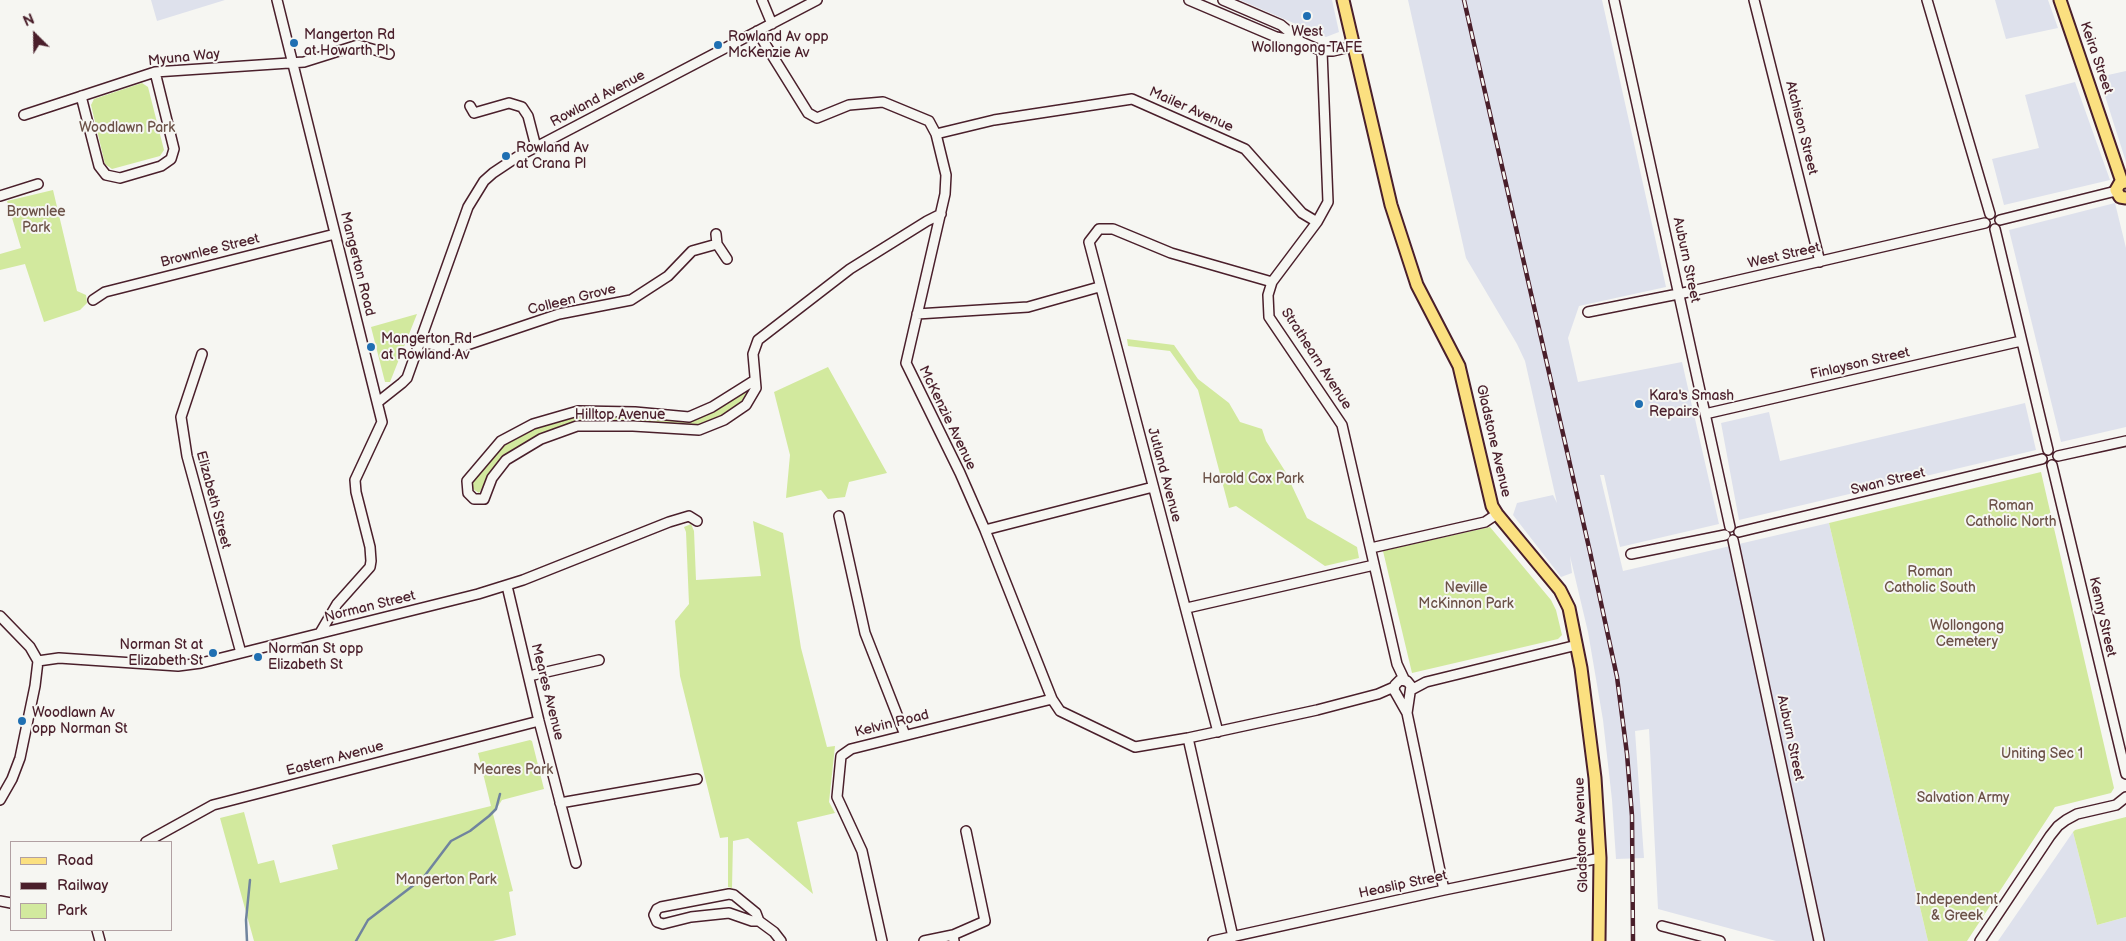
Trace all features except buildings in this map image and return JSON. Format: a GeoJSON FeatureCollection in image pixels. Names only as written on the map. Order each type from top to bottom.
{"type":"FeatureCollection","features":[{"type":"Feature","properties":{"kind":"main road","name":"Gladstone Avenue"},"geometry":{"type":"LineString","coordinates":[[1343,0],[1391,205],[1417,285],[1459,366],[1489,495],[1496,514],[1564,596],[1571,615],[1593,758],[1600,858],[1599,941]]}},
{"type":"Feature","properties":{"kind":"main road","name":"Keira Street"},"geometry":{"type":"LineString","coordinates":[[2060,0],[2123,188]]}},
{"type":"Feature","properties":{"kind":"street","name":"Mangerton Road"},"geometry":{"type":"LineString","coordinates":[[277,0],[382,422],[357,474],[355,486],[370,547],[371,561],[366,573],[337,604],[320,633]]}},
{"type":"Feature","properties":{"kind":"street"},"geometry":{"type":"LineString","coordinates":[[762,0],[772,24]]}},
{"type":"Feature","properties":{"kind":"street","name":"Rowland Avenue"},"geometry":{"type":"LineString","coordinates":[[378,402],[399,386],[406,378],[461,222],[477,190],[493,173],[536,147],[817,0]]}},
{"type":"Feature","properties":{"kind":"street"},"geometry":{"type":"LineString","coordinates":[[1189,0],[1276,37],[1301,42],[1322,51],[1333,51],[1354,46]]}},
{"type":"Feature","properties":{"kind":"street"},"geometry":{"type":"LineString","coordinates":[[1223,0],[1281,25],[1301,42]]}},
{"type":"Feature","properties":{"kind":"street","name":"Auburn Street"},"geometry":{"type":"LineString","coordinates":[[1614,0],[1705,414],[1728,531]]}},
{"type":"Feature","properties":{"kind":"street","name":"Atchison Street"},"geometry":{"type":"LineString","coordinates":[[1754,0],[1820,262]]}},
{"type":"Feature","properties":{"kind":"street"},"geometry":{"type":"LineString","coordinates":[[1927,0],[1990,214]]}},
{"type":"Feature","properties":{"kind":"street"},"geometry":{"type":"LineString","coordinates":[[757,31],[808,113],[817,118],[849,105],[883,102],[928,121],[936,134]]}},
{"type":"Feature","properties":{"kind":"street","name":"Myuna Way"},"geometry":{"type":"LineString","coordinates":[[24,115],[155,72],[304,62],[358,45],[389,54]]}},
{"type":"Feature","properties":{"kind":"street","name":"Strathearn Avenue"},"geometry":{"type":"LineString","coordinates":[[1322,51],[1328,202],[1317,222],[1272,282],[1268,295],[1269,317],[1342,425],[1402,688]]}},
{"type":"Feature","properties":{"kind":"street"},"geometry":{"type":"LineString","coordinates":[[81,96],[100,166],[106,175],[120,178],[161,166],[171,159],[174,149],[155,72]]}},
{"type":"Feature","properties":{"kind":"street","name":"Mailer Avenue"},"geometry":{"type":"LineString","coordinates":[[936,134],[994,120],[1132,99],[1245,149],[1302,213],[1317,222]]}},
{"type":"Feature","properties":{"kind":"street"},"geometry":{"type":"LineString","coordinates":[[470,106],[474,113],[509,103],[522,108],[528,116],[536,147]]}},
{"type":"Feature","properties":{"kind":"street","name":"McKenzie Avenue"},"geometry":{"type":"LineString","coordinates":[[936,134],[946,175],[945,194],[942,214],[906,363],[960,473],[985,530],[1052,699],[1060,711],[1135,747],[1218,732],[1577,645]]}},
{"type":"Feature","properties":{"kind":"street"},"geometry":{"type":"LineString","coordinates":[[0,196],[38,184]]}},
{"type":"Feature","properties":{"kind":"street"},"geometry":{"type":"LineString","coordinates":[[2000,220],[2123,188]]}},
{"type":"Feature","properties":{"kind":"street","name":"Hilltop Avenue"},"geometry":{"type":"LineString","coordinates":[[755,380],[712,407],[689,417],[635,412],[578,411],[533,424],[501,441],[467,481],[468,492],[474,499],[484,499],[492,478],[506,460],[541,439],[577,426],[633,426],[699,430],[724,420],[746,405],[756,388],[753,354],[758,340],[850,269],[927,220],[942,214]]}},
{"type":"Feature","properties":{"kind":"street"},"geometry":{"type":"LineString","coordinates":[[1990,214],[1996,214],[2000,220],[1999,226],[1995,229],[1990,229],[1985,223],[1985,218],[1990,214]]}},
{"type":"Feature","properties":{"kind":"street","name":"West Street"},"geometry":{"type":"LineString","coordinates":[[1588,312],[1679,294],[1985,223]]}},
{"type":"Feature","properties":{"kind":"street","name":"Jutland Avenue"},"geometry":{"type":"LineString","coordinates":[[1218,732],[1187,608],[1099,287],[1089,242],[1099,229],[1113,229],[1171,253],[1272,282]]}},
{"type":"Feature","properties":{"kind":"street"},"geometry":{"type":"LineString","coordinates":[[1995,229],[2048,450]]}},
{"type":"Feature","properties":{"kind":"street","name":"Brownlee Street"},"geometry":{"type":"LineString","coordinates":[[93,300],[105,292],[335,234]]}},
{"type":"Feature","properties":{"kind":"street"},"geometry":{"type":"LineString","coordinates":[[716,234],[717,244],[727,259]]}},
{"type":"Feature","properties":{"kind":"street","name":"Colleen Grove"},"geometry":{"type":"LineString","coordinates":[[419,340],[452,350],[559,314],[631,300],[668,276],[692,251],[717,244]]}},
{"type":"Feature","properties":{"kind":"street"},"geometry":{"type":"LineString","coordinates":[[917,314],[1028,307],[1099,287]]}},
{"type":"Feature","properties":{"kind":"street","name":"Finlayson Street"},"geometry":{"type":"LineString","coordinates":[[1705,414],[2021,341]]}},
{"type":"Feature","properties":{"kind":"street","name":"Elizabeth Street"},"geometry":{"type":"LineString","coordinates":[[202,354],[182,417],[184,437],[187,456],[241,653]]}},
{"type":"Feature","properties":{"kind":"street"},"geometry":{"type":"LineString","coordinates":[[2058,456],[2126,441]]}},
{"type":"Feature","properties":{"kind":"street"},"geometry":{"type":"LineString","coordinates":[[2048,450],[2053,450],[2058,456],[2058,461],[2052,465],[2046,465],[2042,460],[2044,453],[2048,450]]}},
{"type":"Feature","properties":{"kind":"street","name":"Swan Street"},"geometry":{"type":"LineString","coordinates":[[1739,532],[2042,460]]}},
{"type":"Feature","properties":{"kind":"street","name":"Kenny Street"},"geometry":{"type":"LineString","coordinates":[[2052,465],[2126,774]]}},
{"type":"Feature","properties":{"kind":"street"},"geometry":{"type":"LineString","coordinates":[[985,530],[1153,487]]}},
{"type":"Feature","properties":{"kind":"street"},"geometry":{"type":"LineString","coordinates":[[1371,548],[1486,522],[1496,514]]}},
{"type":"Feature","properties":{"kind":"street","name":"Norman Street"},"geometry":{"type":"LineString","coordinates":[[38,661],[59,658],[178,666],[201,663],[320,633],[352,627],[507,586],[669,522],[689,516],[697,521]]}},
{"type":"Feature","properties":{"kind":"street"},"geometry":{"type":"LineString","coordinates":[[839,516],[866,633],[905,735]]}},
{"type":"Feature","properties":{"kind":"street"},"geometry":{"type":"LineString","coordinates":[[1631,554],[1737,528],[1739,536],[1729,540],[1728,531]]}},
{"type":"Feature","properties":{"kind":"street","name":"Auburn Street"},"geometry":{"type":"LineString","coordinates":[[1733,540],[1819,941]]}},
{"type":"Feature","properties":{"kind":"street"},"geometry":{"type":"LineString","coordinates":[[1187,608],[1374,565]]}},
{"type":"Feature","properties":{"kind":"street","name":"Meares Avenue"},"geometry":{"type":"LineString","coordinates":[[507,586],[538,720],[576,863]]}},
{"type":"Feature","properties":{"kind":"street"},"geometry":{"type":"LineString","coordinates":[[0,616],[30,647],[38,661],[35,686],[20,758],[12,779],[0,800]]}},
{"type":"Feature","properties":{"kind":"street"},"geometry":{"type":"LineString","coordinates":[[529,676],[599,660]]}},
{"type":"Feature","properties":{"kind":"street"},"geometry":{"type":"LineString","coordinates":[[1402,688],[1444,890]]}},
{"type":"Feature","properties":{"kind":"street","name":"Kelvin Road"},"geometry":{"type":"LineString","coordinates":[[882,941],[862,851],[837,798],[841,756],[851,749],[1052,699]]}},
{"type":"Feature","properties":{"kind":"street","name":"Eastern Avenue"},"geometry":{"type":"LineString","coordinates":[[148,841],[213,805],[538,720]]}},
{"type":"Feature","properties":{"kind":"street"},"geometry":{"type":"LineString","coordinates":[[1188,738],[1233,937]]}},
{"type":"Feature","properties":{"kind":"street"},"geometry":{"type":"LineString","coordinates":[[560,803],[697,779]]}},
{"type":"Feature","properties":{"kind":"street"},"geometry":{"type":"LineString","coordinates":[[1980,941],[2058,826],[2077,814],[2116,805],[2124,801],[2126,797]]}},
{"type":"Feature","properties":{"kind":"street"},"geometry":{"type":"LineString","coordinates":[[924,941],[953,938],[985,921],[966,831]]}},
{"type":"Feature","properties":{"kind":"street","name":"Heaslip Street"},"geometry":{"type":"LineString","coordinates":[[1213,941],[1600,858]]}},
{"type":"Feature","properties":{"kind":"street"},"geometry":{"type":"LineString","coordinates":[[759,921],[752,921],[729,912],[719,912],[663,924],[657,922],[654,915],[657,909],[662,907],[729,894],[756,913],[759,921],[774,932],[780,941]]}},
{"type":"Feature","properties":{"kind":"street"},"geometry":{"type":"LineString","coordinates":[[1662,926],[1720,941]]}},
{"type":"Feature","properties":{"kind":"shaded area"},"geometry":{"type":"Polygon","coordinates":[[[151,0],[225,0],[157,21],[151,0]]]}},
{"type":"Feature","properties":{"kind":"shaded area","name":"West Wollongong TAFE"},"geometry":{"type":"Polygon","coordinates":[[[1240,0],[1332,0],[1339,32],[1326,37],[1240,0]]]}},
{"type":"Feature","properties":{"kind":"shaded area"},"geometry":{"type":"Polygon","coordinates":[[[1408,0],[1602,0],[1666,287],[1579,306],[1568,338],[1578,382],[1682,362],[1719,524],[1620,547],[1604,475],[1600,475],[1623,571],[1829,523],[1928,941],[1776,941],[1658,909],[1649,729],[1635,731],[1644,858],[1616,859],[1612,800],[1603,720],[1588,632],[1570,556],[1572,573],[1561,577],[1513,515],[1517,503],[1553,495],[1557,503],[1525,361],[1517,344],[1466,258],[1408,0]]]}},
{"type":"Feature","properties":{"kind":"shaded area"},"geometry":{"type":"Polygon","coordinates":[[[1995,0],[2048,0],[2058,28],[2006,39],[1995,0]]]}},
{"type":"Feature","properties":{"kind":"shaded area"},"geometry":{"type":"Polygon","coordinates":[[[2126,71],[2126,162],[2099,77],[2126,71]]]}},
{"type":"Feature","properties":{"kind":"shaded area"},"geometry":{"type":"Polygon","coordinates":[[[2075,82],[2110,180],[2004,205],[1992,159],[2039,148],[2025,95],[2075,82]]]}},
{"type":"Feature","properties":{"kind":"shaded area"},"geometry":{"type":"Polygon","coordinates":[[[2115,203],[2126,248],[2126,427],[2061,442],[2009,230],[2115,203]]]}},
{"type":"Feature","properties":{"kind":"shaded area"},"geometry":{"type":"Polygon","coordinates":[[[2025,403],[2036,450],[1739,520],[1721,423],[1769,412],[1780,461],[2025,403]]]}},
{"type":"Feature","properties":{"kind":"shaded area"},"geometry":{"type":"Polygon","coordinates":[[[2073,832],[2097,925],[2126,917],[2126,941],[1998,941],[2073,832]]]}},
{"type":"Feature","properties":{"kind":"green space","name":"Woodlawn Park"},"geometry":{"type":"Polygon","coordinates":[[[142,83],[148,87],[164,150],[160,156],[112,169],[105,164],[91,105],[94,99],[142,83]]]}},
{"type":"Feature","properties":{"kind":"green space","name":"Brownlee Park"},"geometry":{"type":"Polygon","coordinates":[[[53,190],[77,291],[86,295],[87,303],[80,310],[44,322],[25,264],[0,270],[0,254],[21,248],[7,201],[53,190]]]}},
{"type":"Feature","properties":{"kind":"green space"},"geometry":{"type":"Polygon","coordinates":[[[417,314],[390,382],[385,382],[371,327],[417,314]]]}},
{"type":"Feature","properties":{"kind":"green space","name":"Harold Cox Park"},"geometry":{"type":"Polygon","coordinates":[[[1127,339],[1174,345],[1198,379],[1229,403],[1240,422],[1262,429],[1266,441],[1285,471],[1307,518],[1357,547],[1359,558],[1325,566],[1236,506],[1229,508],[1198,390],[1170,351],[1128,346],[1127,339]]]}},
{"type":"Feature","properties":{"kind":"green space"},"geometry":{"type":"Polygon","coordinates":[[[828,367],[887,473],[849,482],[845,497],[828,499],[821,490],[786,498],[790,455],[774,392],[828,367]]]}},
{"type":"Feature","properties":{"kind":"green space"},"geometry":{"type":"Polygon","coordinates":[[[746,390],[746,398],[738,407],[722,418],[702,425],[679,426],[588,422],[569,424],[541,435],[515,449],[499,461],[479,493],[473,489],[472,482],[501,448],[520,434],[552,422],[581,414],[620,414],[690,420],[711,413],[746,390]]]}},
{"type":"Feature","properties":{"kind":"green space","name":"Wollongong Cemetery"},"geometry":{"type":"Polygon","coordinates":[[[2041,472],[2114,788],[2111,793],[2055,807],[1967,941],[1928,941],[1829,523],[2041,472]]]}},
{"type":"Feature","properties":{"kind":"green space"},"geometry":{"type":"Polygon","coordinates":[[[753,521],[783,533],[801,648],[827,747],[835,746],[829,802],[835,813],[797,822],[813,894],[748,838],[733,841],[732,888],[728,887],[728,837],[720,838],[680,676],[675,621],[689,604],[686,532],[684,527],[691,524],[694,531],[696,580],[761,576],[753,521]]]}},
{"type":"Feature","properties":{"kind":"green space","name":"Neville McKinnon Park"},"geometry":{"type":"Polygon","coordinates":[[[1490,527],[1551,600],[1556,610],[1562,635],[1558,639],[1412,673],[1383,551],[1490,527]]]}},
{"type":"Feature","properties":{"kind":"green space","name":"Mangerton Park"},"geometry":{"type":"Polygon","coordinates":[[[532,741],[544,789],[502,800],[493,814],[513,891],[509,892],[516,935],[493,941],[254,941],[220,818],[244,812],[258,864],[274,860],[280,883],[338,869],[332,845],[491,806],[478,753],[532,741]]]}},
{"type":"Feature","properties":{"kind":"green space"},"geometry":{"type":"Polygon","coordinates":[[[2126,817],[2126,917],[2097,925],[2073,832],[2126,817]]]}},
{"type":"Feature","properties":{"kind":"waterway"},"geometry":{"type":"LineString","coordinates":[[356,941],[368,920],[423,878],[451,841],[470,831],[496,809],[500,794]]}},
{"type":"Feature","properties":{"kind":"waterway"},"geometry":{"type":"LineString","coordinates":[[247,941],[246,920],[250,880]]}},
{"type":"Feature","properties":{"kind":"railway"},"geometry":{"type":"LineString","coordinates":[[1464,0],[1617,677],[1627,754],[1632,816],[1633,941]]}},
{"type":"Feature","properties":{"kind":"place","name":"West Wollongong TAFE"},"geometry":{"type":"Point","coordinates":[1307,16]}},
{"type":"Feature","properties":{"kind":"place","name":"Mangerton Rd at Howarth Pl"},"geometry":{"type":"Point","coordinates":[294,43]}},
{"type":"Feature","properties":{"kind":"place","name":"Rowland Av opp McKenzie Av"},"geometry":{"type":"Point","coordinates":[718,45]}},
{"type":"Feature","properties":{"kind":"place","name":"Rowland Av at Crana Pl"},"geometry":{"type":"Point","coordinates":[506,156]}},
{"type":"Feature","properties":{"kind":"place","name":"Mangerton Rd at Rowland Av"},"geometry":{"type":"Point","coordinates":[371,347]}},
{"type":"Feature","properties":{"kind":"place","name":"Kara's Smash Repairs"},"geometry":{"type":"Point","coordinates":[1639,404]}},
{"type":"Feature","properties":{"kind":"place","name":"Norman St at Elizabeth St"},"geometry":{"type":"Point","coordinates":[213,653]}},
{"type":"Feature","properties":{"kind":"place","name":"Norman St opp Elizabeth St"},"geometry":{"type":"Point","coordinates":[258,657]}},
{"type":"Feature","properties":{"kind":"place","name":"Woodlawn Av opp Norman St"},"geometry":{"type":"Point","coordinates":[22,721]}},
{"type":"Feature","properties":{"kind":"park label","name":"Roman Catholic North"},"geometry":{"type":"Point","coordinates":[2011,514]}},
{"type":"Feature","properties":{"kind":"park label","name":"Roman Catholic South"},"geometry":{"type":"Point","coordinates":[1930,580]}},
{"type":"Feature","properties":{"kind":"park label","name":"Uniting Sec 1"},"geometry":{"type":"Point","coordinates":[2042,754]}},
{"type":"Feature","properties":{"kind":"park label","name":"Meares Park"},"geometry":{"type":"Point","coordinates":[513,770]}},
{"type":"Feature","properties":{"kind":"park label","name":"Salvation Army"},"geometry":{"type":"Point","coordinates":[1963,798]}},
{"type":"Feature","properties":{"kind":"park label","name":"Independent & Greek"},"geometry":{"type":"Point","coordinates":[1957,908]}}]}
